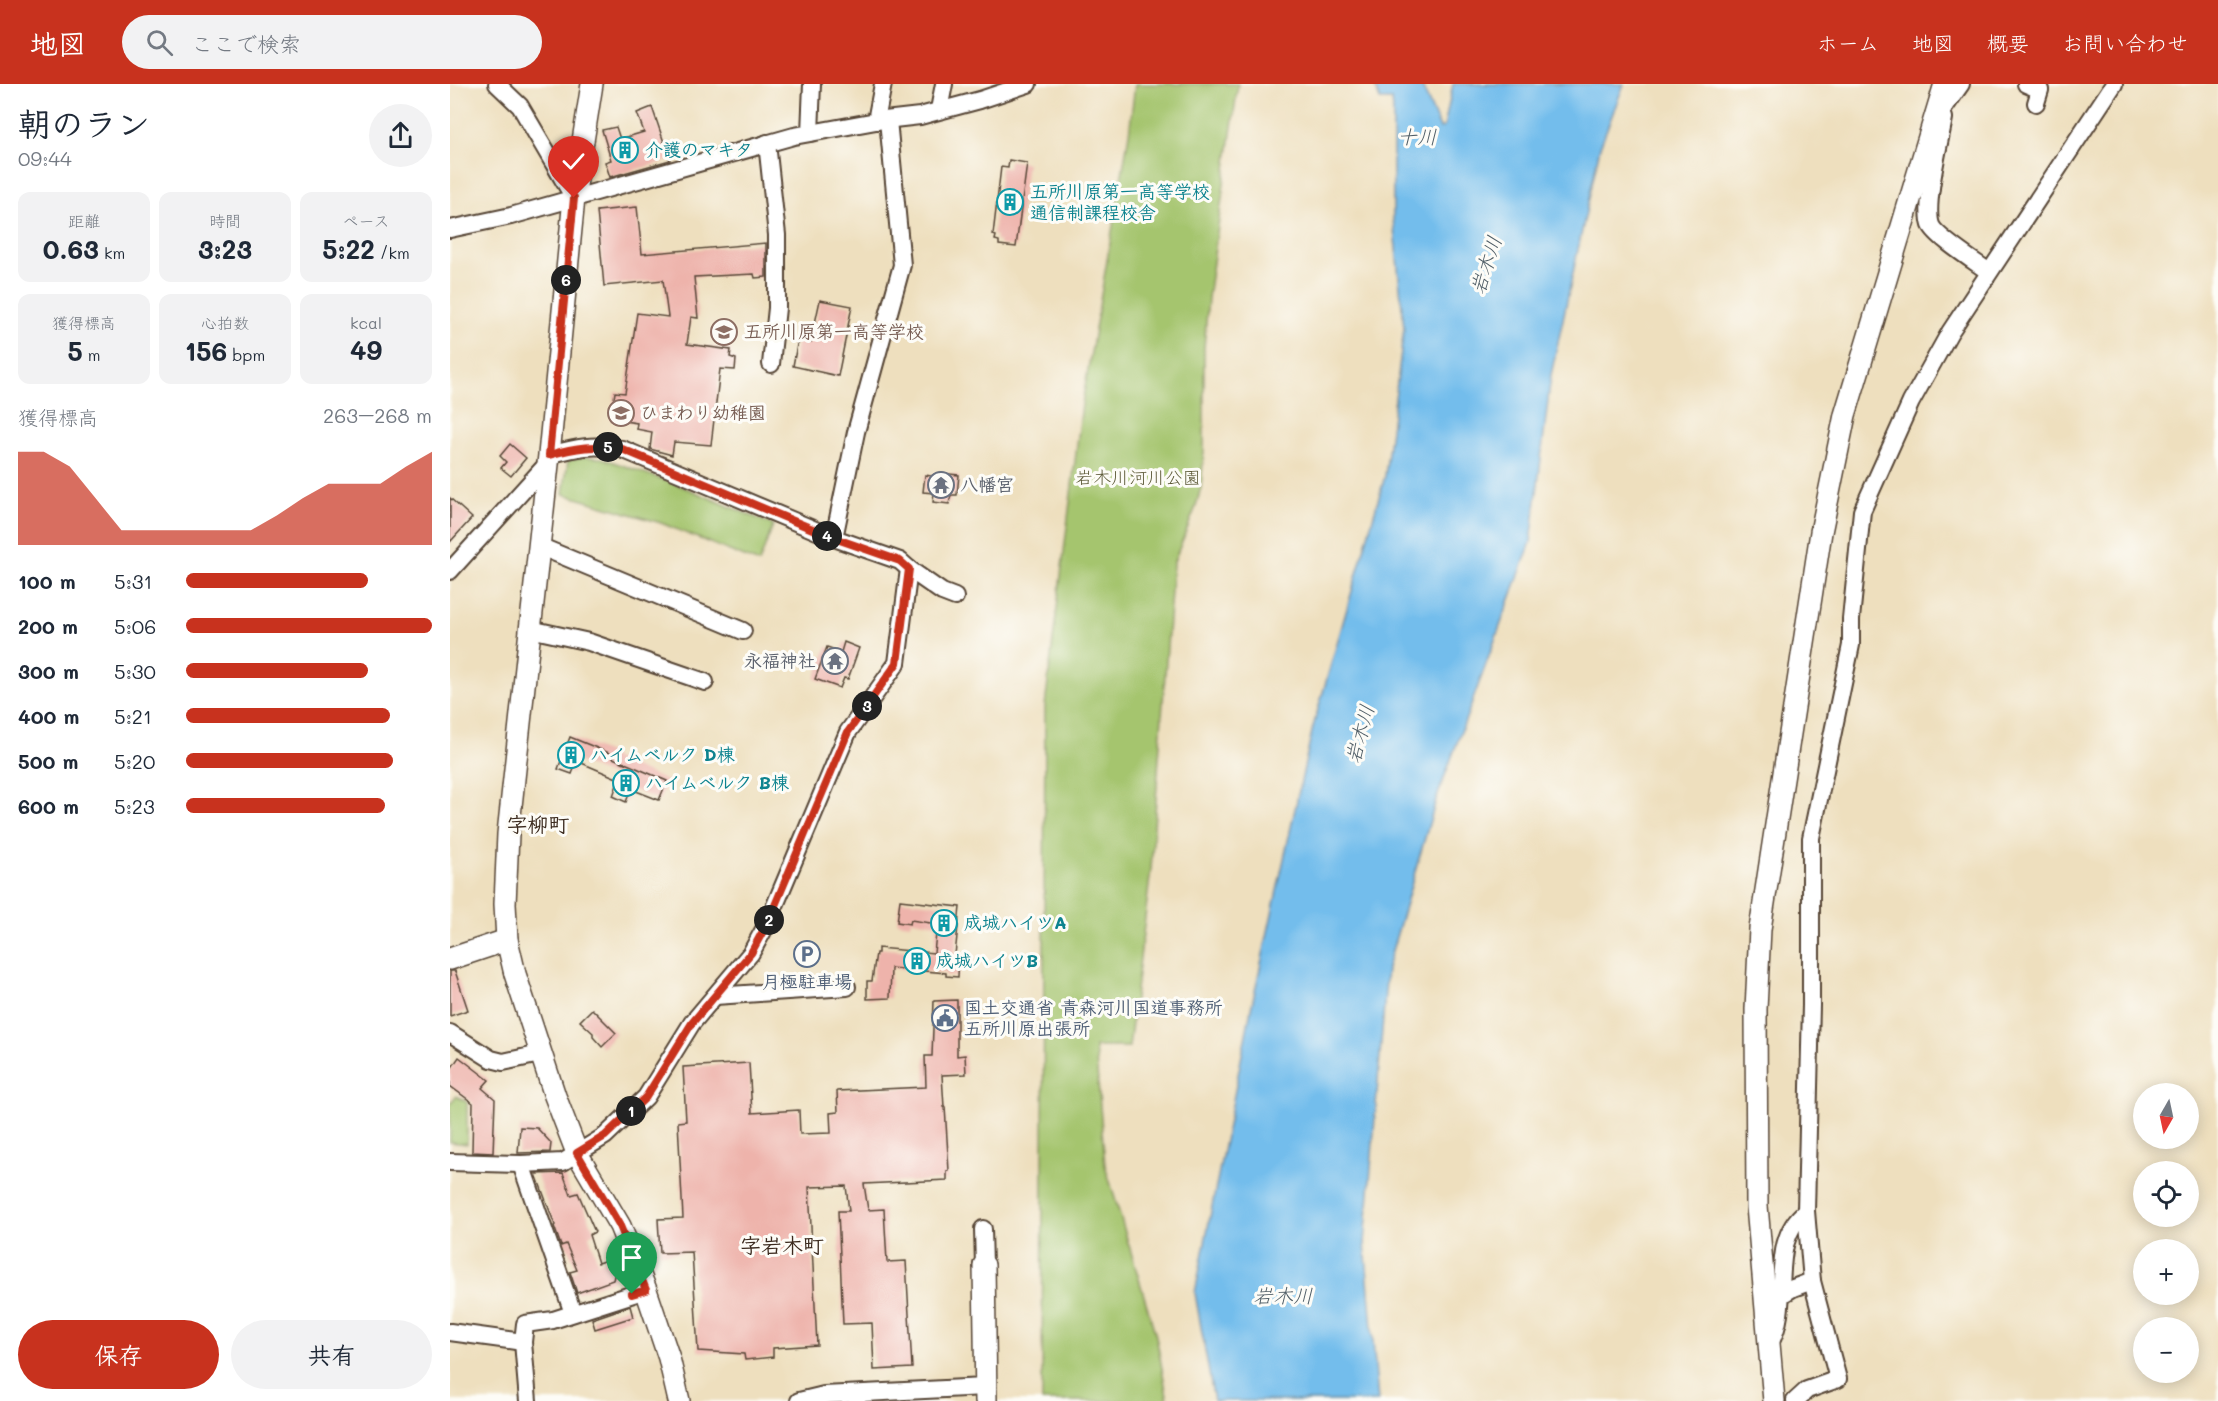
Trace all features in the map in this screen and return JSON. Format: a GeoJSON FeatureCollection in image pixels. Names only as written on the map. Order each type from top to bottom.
{"type":"FeatureCollection","features":[{"type":"Feature","properties":{"kind":"street"},"geometry":{"type":"LineString","coordinates":[[497,84],[520,106],[574,198]]}},
{"type":"Feature","properties":{"kind":"street"},"geometry":{"type":"LineString","coordinates":[[592,84],[574,198],[531,630],[508,834],[505,904],[507,940],[540,1054],[577,1153],[620,1226],[646,1290],[669,1358],[680,1401]]}},
{"type":"Feature","properties":{"kind":"street"},"geometry":{"type":"LineString","coordinates":[[810,133],[812,84]]}},
{"type":"Feature","properties":{"kind":"street"},"geometry":{"type":"LineString","coordinates":[[834,538],[856,432],[902,265],[882,120],[883,84]]}},
{"type":"Feature","properties":{"kind":"street"},"geometry":{"type":"LineString","coordinates":[[939,110],[945,84]]}},
{"type":"Feature","properties":{"kind":"street"},"geometry":{"type":"LineString","coordinates":[[450,229],[511,216],[767,143],[882,120],[920,116],[1028,84]]}},
{"type":"Feature","properties":{"kind":"street"},"geometry":{"type":"LineString","coordinates":[[1774,1401],[1757,1206],[1756,1009],[1760,930],[1821,532],[1843,427],[1942,99],[1961,84]]}},
{"type":"Feature","properties":{"kind":"street"},"geometry":{"type":"LineString","coordinates":[[2026,84],[2040,90],[2036,102]]}},
{"type":"Feature","properties":{"kind":"street"},"geometry":{"type":"LineString","coordinates":[[1795,1401],[1807,1390],[1838,1379],[1812,1281],[1806,1211],[1811,1005],[1811,838],[1851,645],[1851,619],[1862,511],[1911,402],[1950,332],[2114,84]]}},
{"type":"Feature","properties":{"kind":"street"},"geometry":{"type":"LineString","coordinates":[[1942,99],[1944,118],[1929,205],[1931,225],[1939,235],[1989,272]]}},
{"type":"Feature","properties":{"kind":"street"},"geometry":{"type":"LineString","coordinates":[[767,143],[777,235],[777,308],[771,364]]}},
{"type":"Feature","properties":{"kind":"street"},"geometry":{"type":"LineString","coordinates":[[450,571],[548,459],[580,446],[600,446],[622,449],[834,538],[900,561],[942,592],[955,597]]}},
{"type":"Feature","properties":{"kind":"street"},"geometry":{"type":"LineString","coordinates":[[539,546],[743,631]]}},
{"type":"Feature","properties":{"kind":"street"},"geometry":{"type":"LineString","coordinates":[[450,1162],[521,1164],[563,1162],[605,1136],[646,1097],[692,1023],[751,953],[768,922],[848,732],[897,663],[909,569]]}},
{"type":"Feature","properties":{"kind":"street"},"geometry":{"type":"LineString","coordinates":[[531,630],[589,642],[705,682]]}},
{"type":"Feature","properties":{"kind":"street"},"geometry":{"type":"LineString","coordinates":[[450,959],[507,940]]}},
{"type":"Feature","properties":{"kind":"street"},"geometry":{"type":"LineString","coordinates":[[716,996],[847,987]]}},
{"type":"Feature","properties":{"kind":"street"},"geometry":{"type":"LineString","coordinates":[[450,1033],[491,1059],[503,1062],[540,1054]]}},
{"type":"Feature","properties":{"kind":"street"},"geometry":{"type":"LineString","coordinates":[[521,1164],[573,1313]]}},
{"type":"Feature","properties":{"kind":"street"},"geometry":{"type":"LineString","coordinates":[[1769,1344],[1778,1324],[1784,1247],[1796,1219],[1806,1211]]}},
{"type":"Feature","properties":{"kind":"street"},"geometry":{"type":"LineString","coordinates":[[799,1401],[824,1395],[985,1394],[983,1229]]}},
{"type":"Feature","properties":{"kind":"street"},"geometry":{"type":"LineString","coordinates":[[1780,1296],[1812,1281]]}},
{"type":"Feature","properties":{"kind":"street"},"geometry":{"type":"LineString","coordinates":[[528,1401],[523,1342],[525,1324],[553,1320],[646,1290]]}},
{"type":"Feature","properties":{"kind":"street"},"geometry":{"type":"LineString","coordinates":[[450,1332],[523,1342]]}},
{"type":"Feature","properties":{"kind":"green space","name":"岩木川河川公園"},"geometry":{"type":"Polygon","coordinates":[[[1135,84],[1238,84],[1208,298],[1204,348],[1204,450],[1201,488],[1173,564],[1151,869],[1129,1047],[1095,1047],[1105,1165],[1156,1336],[1168,1401],[1042,1401],[1045,706],[1082,404],[1129,134],[1135,84]]]}},
{"type":"Feature","properties":{"kind":"green space"},"geometry":{"type":"Polygon","coordinates":[[[583,457],[602,458],[681,486],[773,525],[759,563],[661,523],[563,494],[568,461],[583,457]]]}},
{"type":"Feature","properties":{"kind":"green space"},"geometry":{"type":"Polygon","coordinates":[[[456,1096],[467,1102],[467,1144],[450,1142],[450,1104],[456,1096]]]}},
{"type":"Feature","properties":{"kind":"water","name":"岩木川"},"geometry":{"type":"Polygon","coordinates":[[[1374,84],[1421,84],[1440,128],[1444,127],[1453,84],[1624,84],[1600,147],[1551,375],[1531,542],[1436,800],[1387,968],[1365,1243],[1378,1401],[1214,1401],[1195,1293],[1251,1009],[1313,727],[1385,476],[1404,328],[1393,218],[1392,100],[1380,100],[1374,84]]]}},
{"type":"Feature","properties":{"kind":"building"},"geometry":{"type":"Polygon","coordinates":[[[652,107],[670,160],[610,177],[605,162],[611,160],[602,130],[616,127],[620,139],[644,132],[637,113],[652,107]]]}},
{"type":"Feature","properties":{"kind":"building","name":"五所川原第一高等学校 通信制課程校舎"},"geometry":{"type":"Polygon","coordinates":[[[1009,160],[1027,163],[1016,247],[999,245],[999,241],[995,240],[996,236],[993,235],[1001,167],[1008,168],[1009,160]]]}},
{"type":"Feature","properties":{"kind":"building","name":"五所川原第一高等学校"},"geometry":{"type":"Polygon","coordinates":[[[637,207],[642,254],[766,243],[766,277],[755,278],[754,274],[694,277],[698,318],[691,317],[687,344],[731,350],[730,357],[736,359],[735,370],[720,369],[711,445],[674,442],[672,455],[650,449],[652,432],[636,429],[637,423],[611,419],[615,392],[625,393],[637,313],[668,317],[663,280],[604,286],[597,211],[637,207]]]}},
{"type":"Feature","properties":{"kind":"building"},"geometry":{"type":"Polygon","coordinates":[[[820,300],[852,306],[838,376],[793,366],[798,339],[811,342],[820,300]]]}},
{"type":"Feature","properties":{"kind":"building"},"geometry":{"type":"Polygon","coordinates":[[[510,444],[526,458],[511,476],[501,468],[506,462],[500,456],[510,444]]]}},
{"type":"Feature","properties":{"kind":"building","name":"八幡宮"},"geometry":{"type":"Polygon","coordinates":[[[937,473],[959,475],[957,495],[951,495],[949,504],[933,502],[934,493],[923,492],[925,475],[936,477],[937,473]]]}},
{"type":"Feature","properties":{"kind":"building"},"geometry":{"type":"Polygon","coordinates":[[[450,498],[472,518],[450,542],[450,498]]]}},
{"type":"Feature","properties":{"kind":"building","name":"永福神社"},"geometry":{"type":"Polygon","coordinates":[[[844,642],[859,648],[848,679],[844,678],[840,688],[815,679],[827,647],[841,652],[844,642]]]}},
{"type":"Feature","properties":{"kind":"building"},"geometry":{"type":"Polygon","coordinates":[[[570,737],[667,781],[659,800],[631,789],[626,802],[613,796],[619,779],[577,761],[572,774],[558,769],[570,737]]]}},
{"type":"Feature","properties":{"kind":"building"},"geometry":{"type":"Polygon","coordinates":[[[900,900],[960,907],[955,955],[959,955],[958,977],[946,976],[946,973],[891,968],[890,998],[867,999],[867,981],[872,981],[878,948],[934,953],[937,924],[911,920],[910,924],[897,922],[900,900]]]}},
{"type":"Feature","properties":{"kind":"building"},"geometry":{"type":"Polygon","coordinates":[[[450,971],[455,971],[468,1010],[450,1016],[450,971]]]}},
{"type":"Feature","properties":{"kind":"building"},"geometry":{"type":"Polygon","coordinates":[[[957,1000],[957,1056],[965,1055],[966,1074],[942,1075],[949,1171],[947,1171],[947,1180],[864,1184],[868,1210],[884,1209],[887,1262],[906,1261],[912,1368],[874,1370],[872,1323],[843,1324],[838,1211],[849,1211],[846,1186],[809,1187],[817,1345],[773,1348],[773,1357],[745,1360],[744,1354],[698,1351],[692,1252],[660,1253],[658,1219],[683,1218],[678,1122],[686,1121],[683,1067],[749,1063],[752,1113],[799,1110],[800,1134],[831,1133],[830,1113],[838,1112],[837,1091],[926,1087],[925,1056],[932,1056],[934,1001],[957,1000]]]}},
{"type":"Feature","properties":{"kind":"building"},"geometry":{"type":"Polygon","coordinates":[[[592,1009],[616,1033],[602,1047],[593,1037],[593,1033],[580,1021],[592,1009]]]}},
{"type":"Feature","properties":{"kind":"building"},"geometry":{"type":"Polygon","coordinates":[[[459,1057],[489,1080],[482,1088],[495,1099],[493,1153],[472,1152],[473,1103],[450,1086],[450,1070],[459,1057]]]}},
{"type":"Feature","properties":{"kind":"building"},"geometry":{"type":"Polygon","coordinates":[[[520,1127],[537,1128],[551,1143],[550,1152],[518,1153],[520,1127]]]}},
{"type":"Feature","properties":{"kind":"building"},"geometry":{"type":"Polygon","coordinates":[[[563,1173],[571,1195],[578,1193],[595,1232],[589,1235],[598,1263],[606,1260],[610,1262],[615,1272],[613,1280],[577,1293],[570,1272],[577,1270],[566,1244],[561,1246],[536,1174],[563,1173]]]}},
{"type":"Feature","properties":{"kind":"building"},"geometry":{"type":"Polygon","coordinates":[[[630,1306],[633,1317],[595,1329],[592,1319],[630,1306]]]}},
{"type":"Feature","properties":{"kind":"place","name":"介護のマキタ"},"geometry":{"type":"Point","coordinates":[625,150]}},
{"type":"Feature","properties":{"kind":"place","name":"五所川原第一高等学校 通信制課程校舎"},"geometry":{"type":"Point","coordinates":[1010,202]}},
{"type":"Feature","properties":{"kind":"place","name":"五所川原第一高等学校"},"geometry":{"type":"Point","coordinates":[724,332]}},
{"type":"Feature","properties":{"kind":"place","name":"ひまわり幼稚園"},"geometry":{"type":"Point","coordinates":[621,413]}},
{"type":"Feature","properties":{"kind":"place","name":"八幡宮"},"geometry":{"type":"Point","coordinates":[941,485]}},
{"type":"Feature","properties":{"kind":"place","name":"永福神社"},"geometry":{"type":"Point","coordinates":[835,661]}},
{"type":"Feature","properties":{"kind":"place","name":"ハイムベルク D棟"},"geometry":{"type":"Point","coordinates":[571,755]}},
{"type":"Feature","properties":{"kind":"place","name":"ハイムベルク B棟"},"geometry":{"type":"Point","coordinates":[626,783]}},
{"type":"Feature","properties":{"kind":"place","name":"成城ハイツA"},"geometry":{"type":"Point","coordinates":[944,923]}},
{"type":"Feature","properties":{"kind":"place","name":"月極駐車場"},"geometry":{"type":"Point","coordinates":[807,954]}},
{"type":"Feature","properties":{"kind":"place","name":"成城ハイツB"},"geometry":{"type":"Point","coordinates":[917,961]}},
{"type":"Feature","properties":{"kind":"place","name":"国土交通省 青森河川国道事務所 五所川原出張所"},"geometry":{"type":"Point","coordinates":[945,1018]}},
{"type":"Feature","properties":{"kind":"district","name":"字柳町"},"geometry":{"type":"Point","coordinates":[538,825]}},
{"type":"Feature","properties":{"kind":"district","name":"字岩木町"},"geometry":{"type":"Point","coordinates":[782,1246]}},
{"type":"Feature","properties":{"kind":"route"},"geometry":{"type":"LineString","coordinates":[[574,198],[549,455],[580,446],[622,449],[834,538],[900,561],[909,569],[897,663],[848,732],[768,922],[751,953],[692,1023],[646,1097],[605,1136],[577,1153],[620,1226],[646,1290],[632,1294]]}},
{"type":"Feature","properties":{"kind":"water label","name":"十川"},"geometry":{"type":"Point","coordinates":[1417,137]}}]}
